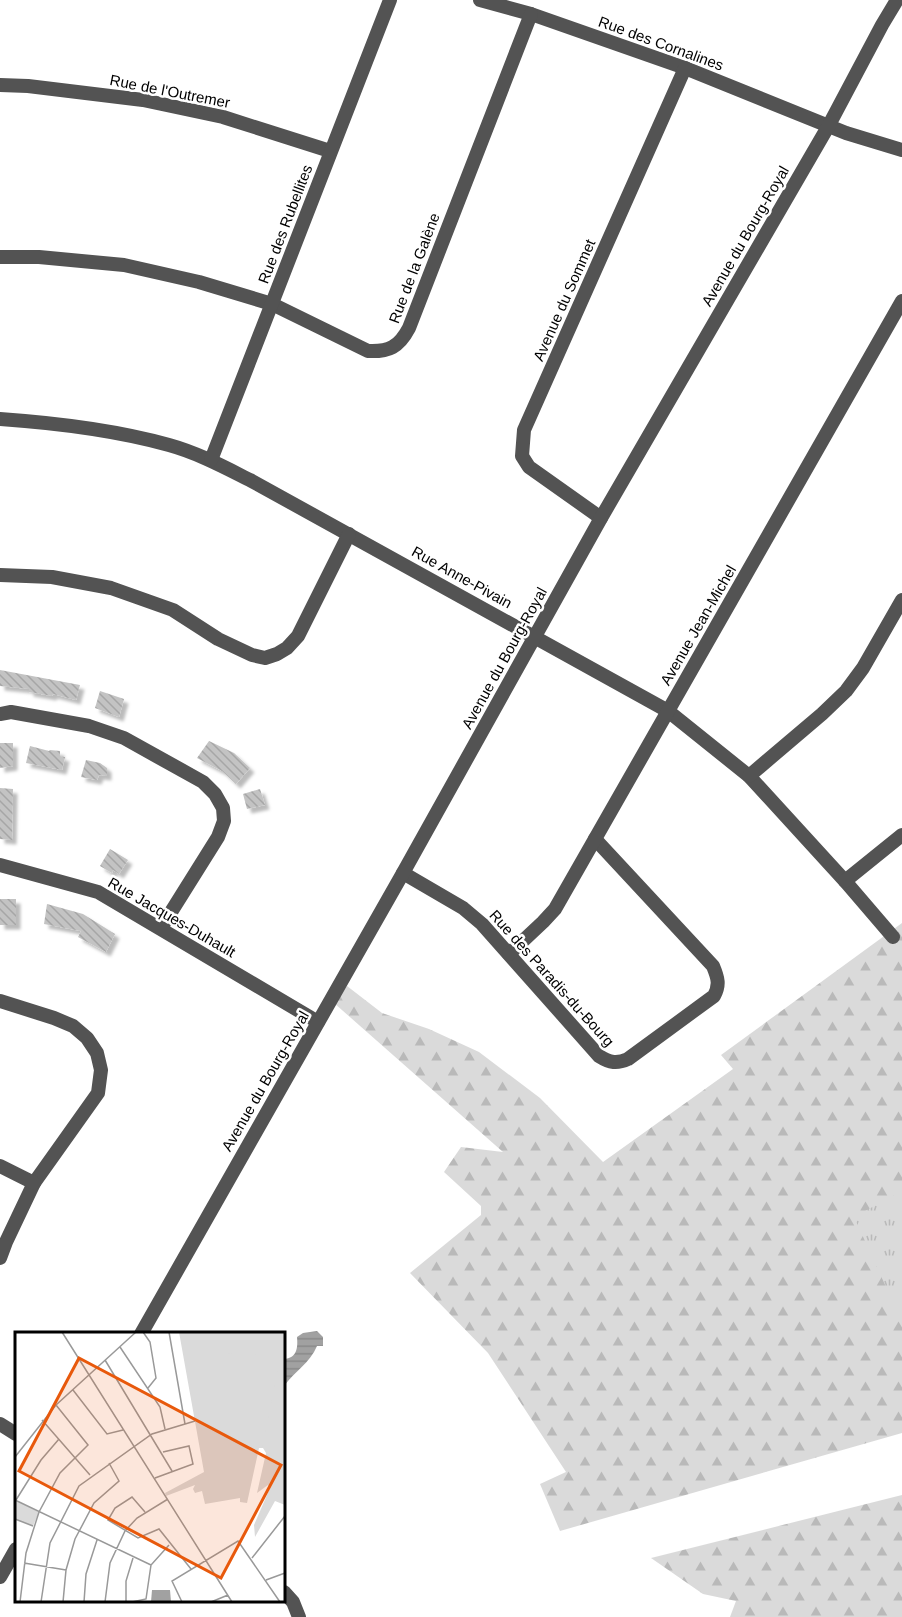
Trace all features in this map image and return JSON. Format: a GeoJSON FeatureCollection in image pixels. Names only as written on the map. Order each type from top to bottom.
{"type":"FeatureCollection","features":[{"type":"Feature","properties":{"kind":"street","name":"Rue des Rubellites"},"geometry":{"type":"LineString","coordinates":[[211,460],[390,0]]}},
{"type":"Feature","properties":{"kind":"street","name":"Rue des Cornalines"},"geometry":{"type":"LineString","coordinates":[[480,0],[531,14],[685,68],[846,133],[902,150]]}},
{"type":"Feature","properties":{"kind":"street","name":"Avenue du Bourg-Royal"},"geometry":{"type":"LineString","coordinates":[[142,1332],[403,873],[601,518],[829,125],[897,0]]}},
{"type":"Feature","properties":{"kind":"street","name":"Rue de la Galène"},"geometry":{"type":"LineString","coordinates":[[0,257],[39,257],[124,265],[199,282],[272,304],[368,351],[380,352],[393,348],[403,340],[409,328],[531,14]]}},
{"type":"Feature","properties":{"kind":"street","name":"Avenue du Sommet"},"geometry":{"type":"LineString","coordinates":[[601,518],[529,467],[522,456],[524,430],[685,68]]}},
{"type":"Feature","properties":{"kind":"street","name":"Rue de l'Outremer"},"geometry":{"type":"LineString","coordinates":[[0,85],[28,86],[143,100],[223,117],[330,151]]}},
{"type":"Feature","properties":{"kind":"street","name":"Avenue Jean-Michel"},"geometry":{"type":"LineString","coordinates":[[509,954],[555,909],[902,301]]}},
{"type":"Feature","properties":{"kind":"street","name":"Rue Anne-Pivain"},"geometry":{"type":"LineString","coordinates":[[0,418],[103,430],[170,446],[211,460],[350,534],[668,711],[748,776],[845,881],[893,937]]}},
{"type":"Feature","properties":{"kind":"street"},"geometry":{"type":"LineString","coordinates":[[0,575],[52,577],[111,588],[173,610],[218,639],[252,655],[265,658],[287,648],[298,636],[350,534]]}},
{"type":"Feature","properties":{"kind":"street"},"geometry":{"type":"LineString","coordinates":[[748,776],[846,691],[863,668],[902,600]]}},
{"type":"Feature","properties":{"kind":"street"},"geometry":{"type":"LineString","coordinates":[[0,714],[11,712],[89,726],[124,738],[203,782],[215,794],[223,808],[224,821],[218,837],[161,928]]}},
{"type":"Feature","properties":{"kind":"street"},"geometry":{"type":"LineString","coordinates":[[845,881],[902,835]]}},
{"type":"Feature","properties":{"kind":"street","name":"Rue des Paradis-du-Bourg"},"geometry":{"type":"LineString","coordinates":[[403,873],[463,908],[482,924],[599,1056],[618,1064],[714,996],[718,988],[718,978],[713,966],[595,839]]}},
{"type":"Feature","properties":{"kind":"street","name":"Rue Jacques-Duhault"},"geometry":{"type":"LineString","coordinates":[[0,865],[98,892],[318,1022]]}},
{"type":"Feature","properties":{"kind":"street"},"geometry":{"type":"LineString","coordinates":[[0,1001],[73,1026],[87,1038],[97,1053],[102,1070],[98,1093],[34,1183],[0,1258]]}},
{"type":"Feature","properties":{"kind":"street"},"geometry":{"type":"LineString","coordinates":[[0,1166],[34,1183]]}},
{"type":"Feature","properties":{"kind":"street"},"geometry":{"type":"LineString","coordinates":[[0,1424],[15,1433]]}},
{"type":"Feature","properties":{"kind":"street"},"geometry":{"type":"LineString","coordinates":[[0,1577],[15,1551]]}},
{"type":"Feature","properties":{"kind":"street"},"geometry":{"type":"LineString","coordinates":[[285,1593],[293,1602],[299,1617]]}},
{"type":"Feature","properties":{"kind":"green space"},"geometry":{"type":"Polygon","coordinates":[[[902,923],[902,1433],[560,1531],[540,1484],[566,1472],[488,1353],[410,1273],[481,1215],[481,1206],[444,1172],[461,1147],[503,1152],[334,1003],[347,986],[382,1013],[429,1029],[479,1052],[540,1098],[603,1162],[733,1069],[721,1055],[902,923]]]}},
{"type":"Feature","properties":{"kind":"green space"},"geometry":{"type":"Polygon","coordinates":[[[902,1191],[902,1322],[854,1217],[902,1191]]]}},
{"type":"Feature","properties":{"kind":"green space"},"geometry":{"type":"Polygon","coordinates":[[[902,1495],[902,1617],[730,1617],[736,1601],[703,1594],[651,1558],[902,1495]]]}},
{"type":"Feature","properties":{"kind":"shaded area"},"geometry":{"type":"Polygon","coordinates":[[[317,1331],[323,1337],[323,1346],[317,1346],[285,1385],[285,1359],[292,1357],[296,1352],[297,1337],[303,1333],[317,1331]]]}},
{"type":"Feature","properties":{"kind":"building"},"geometry":{"type":"Polygon","coordinates":[[[0,670],[80,685],[76,700],[53,694],[52,696],[29,692],[29,689],[0,686],[0,670]]]}},
{"type":"Feature","properties":{"kind":"building"},"geometry":{"type":"Polygon","coordinates":[[[100,691],[124,699],[119,717],[95,708],[100,691]]]}},
{"type":"Feature","properties":{"kind":"building"},"geometry":{"type":"Polygon","coordinates":[[[209,741],[234,753],[250,768],[236,784],[222,771],[197,758],[209,741]]]}},
{"type":"Feature","properties":{"kind":"building"},"geometry":{"type":"Polygon","coordinates":[[[0,743],[13,743],[13,766],[0,768],[0,743]]]}},
{"type":"Feature","properties":{"kind":"building"},"geometry":{"type":"Polygon","coordinates":[[[30,746],[49,751],[60,751],[60,756],[65,757],[62,770],[26,763],[30,746]]]}},
{"type":"Feature","properties":{"kind":"building"},"geometry":{"type":"Polygon","coordinates":[[[86,760],[100,763],[107,768],[107,776],[99,775],[97,780],[81,777],[86,760]]]}},
{"type":"Feature","properties":{"kind":"building"},"geometry":{"type":"Polygon","coordinates":[[[0,788],[13,789],[12,840],[0,839],[0,788]]]}},
{"type":"Feature","properties":{"kind":"building"},"geometry":{"type":"Polygon","coordinates":[[[260,789],[265,805],[247,809],[243,794],[260,789]]]}},
{"type":"Feature","properties":{"kind":"building"},"geometry":{"type":"Polygon","coordinates":[[[110,849],[128,860],[119,874],[100,866],[110,849]]]}},
{"type":"Feature","properties":{"kind":"building"},"geometry":{"type":"Polygon","coordinates":[[[0,899],[16,899],[16,925],[0,925],[0,899]]]}},
{"type":"Feature","properties":{"kind":"building"},"geometry":{"type":"Polygon","coordinates":[[[47,904],[83,914],[115,934],[106,952],[78,937],[81,931],[44,924],[47,904]]]}}]}
